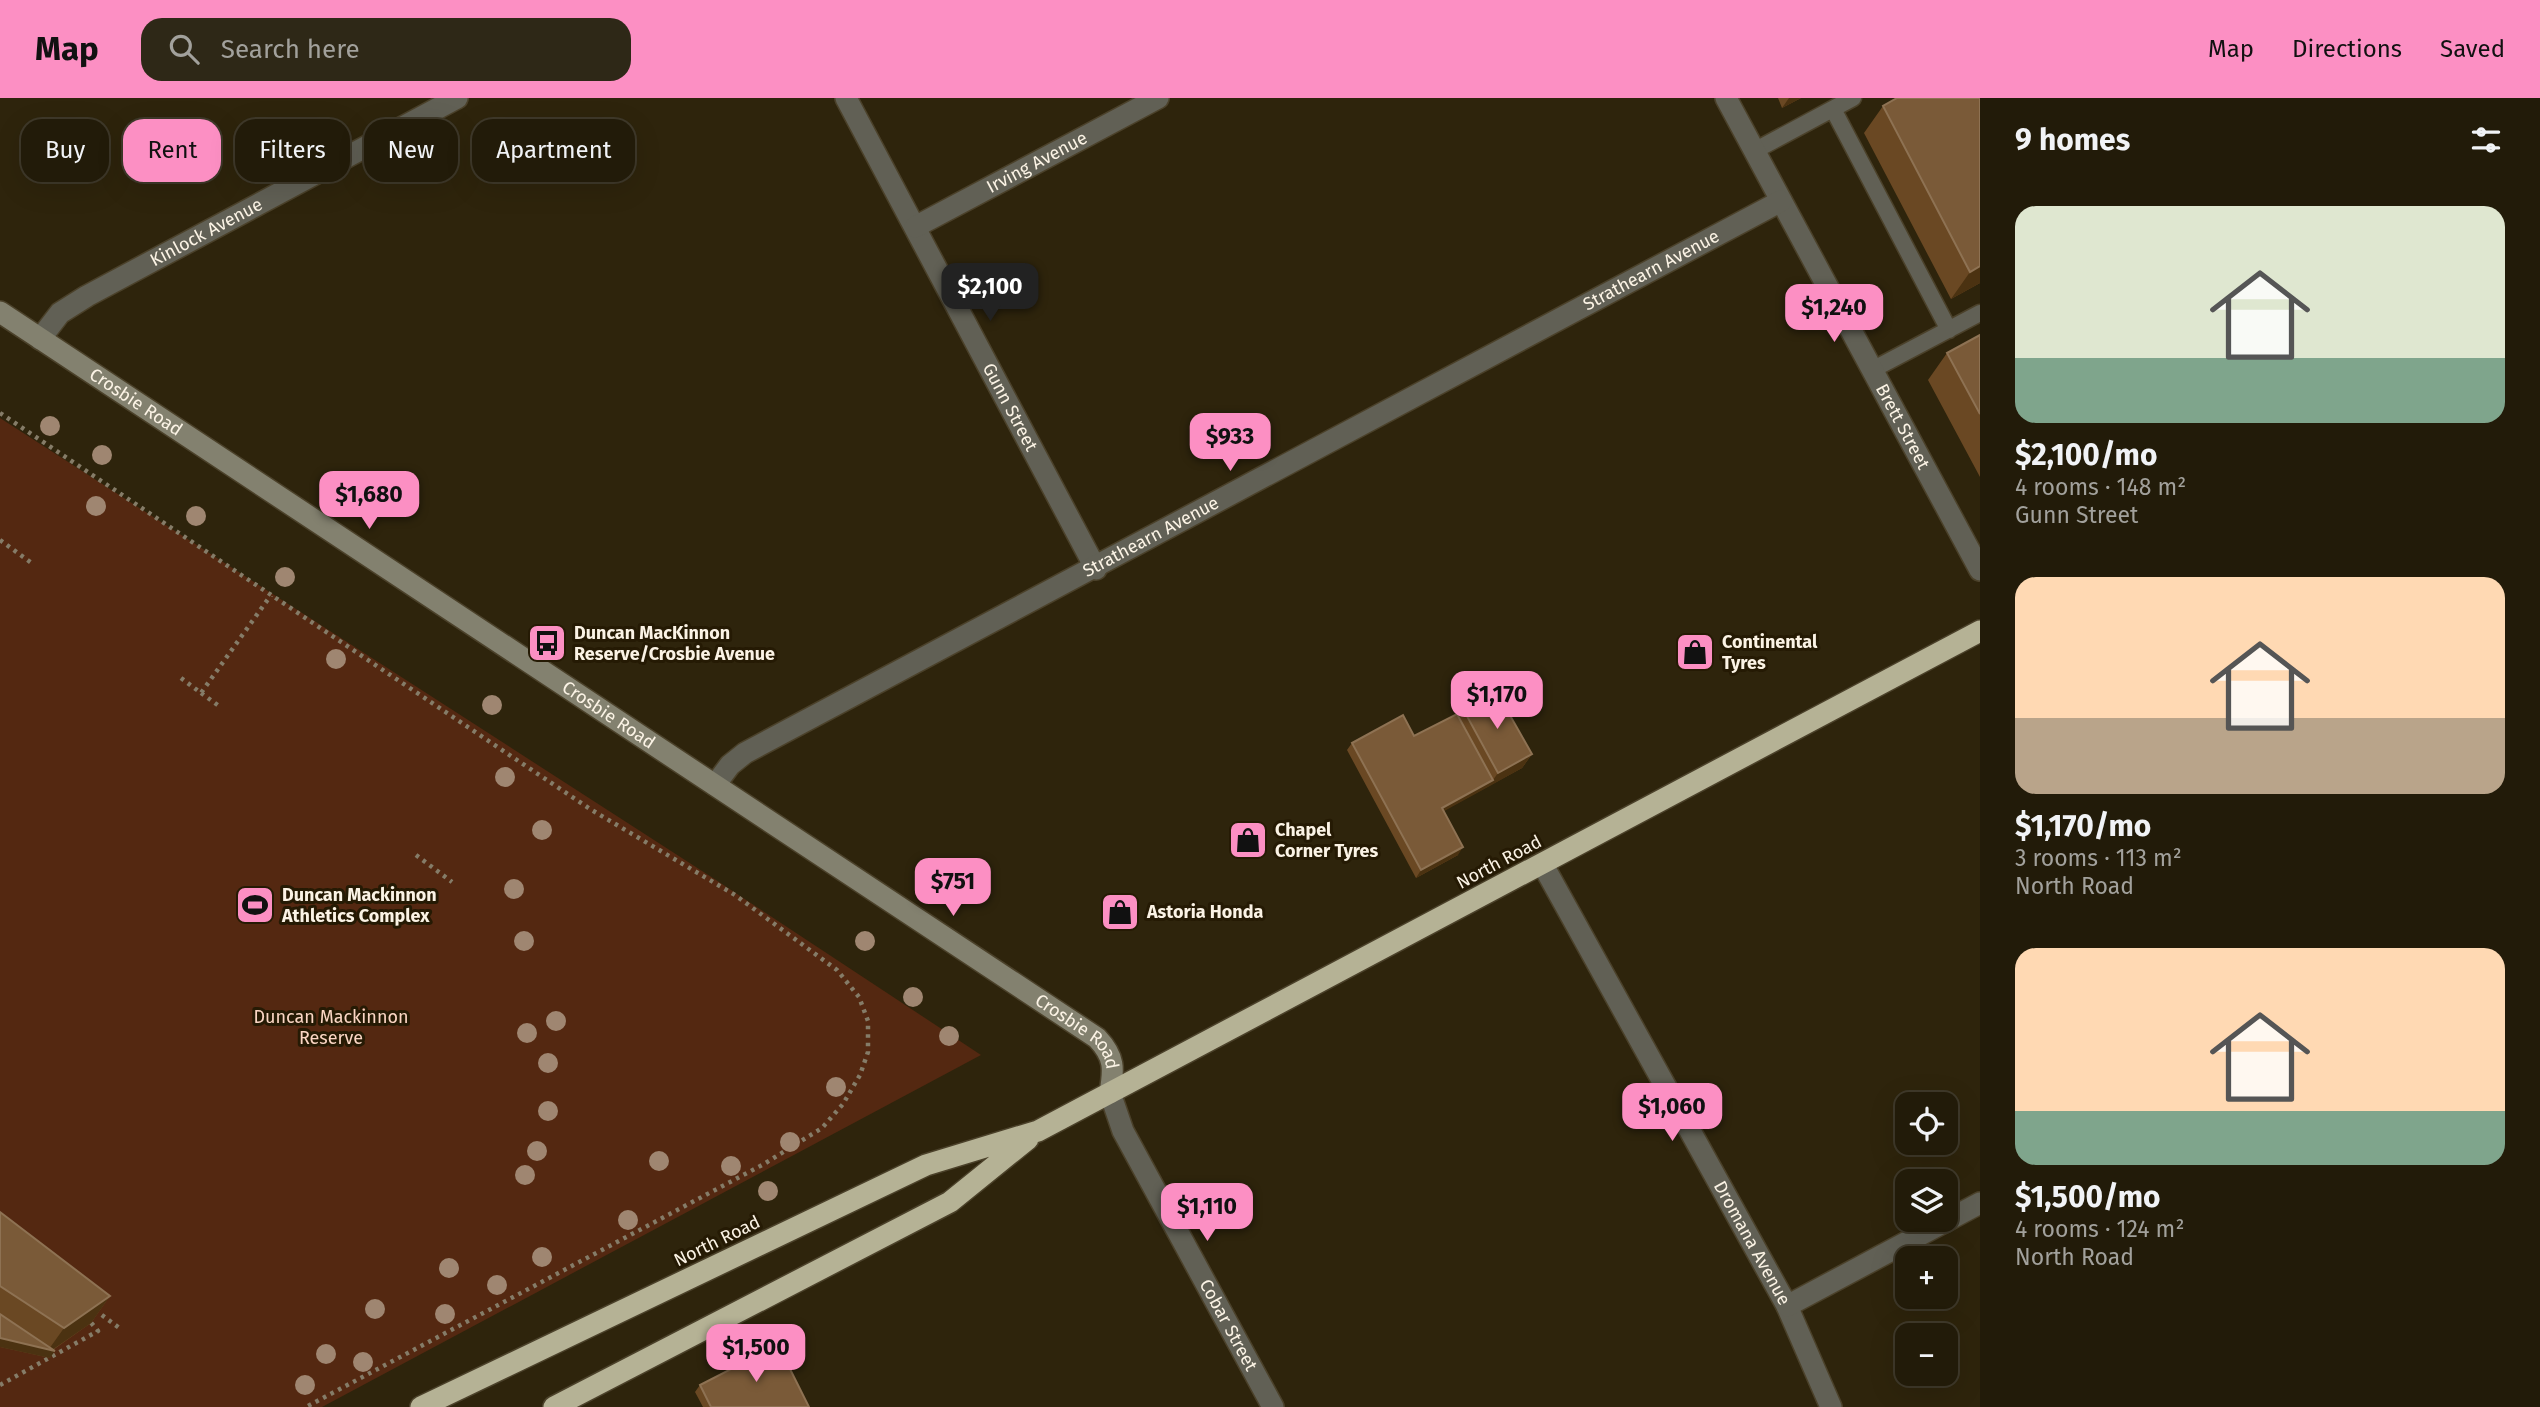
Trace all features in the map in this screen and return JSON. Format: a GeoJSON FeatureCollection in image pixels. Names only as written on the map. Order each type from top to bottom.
{"type":"FeatureCollection","features":[{"type":"Feature","properties":{"kind":"highway","name":"North Road"},"geometry":{"type":"LineString","coordinates":[[421,1407],[926,1165],[1038,1131],[1980,631]]}},
{"type":"Feature","properties":{"kind":"highway","name":"North Road"},"geometry":{"type":"LineString","coordinates":[[554,1407],[950,1202],[1038,1131]]}},
{"type":"Feature","properties":{"kind":"street","name":"Kinlock Avenue"},"geometry":{"type":"LineString","coordinates":[[40,339],[60,313],[87,296],[457,98]]}},
{"type":"Feature","properties":{"kind":"street","name":"Gunn Street"},"geometry":{"type":"LineString","coordinates":[[846,98],[1096,569]]}},
{"type":"Feature","properties":{"kind":"street","name":"Irving Avenue"},"geometry":{"type":"LineString","coordinates":[[915,227],[1158,98]]}},
{"type":"Feature","properties":{"kind":"street","name":"Brett Street"},"geometry":{"type":"LineString","coordinates":[[1726,98],[1980,570]]}},
{"type":"Feature","properties":{"kind":"street","name":"Strathearn Avenue"},"geometry":{"type":"LineString","coordinates":[[715,785],[730,765],[745,753],[1096,569],[1781,201]]}},
{"type":"Feature","properties":{"kind":"street","name":"Crosbie Road"},"geometry":{"type":"LineString","coordinates":[[0,312],[1097,1038],[1108,1050],[1115,1065],[1110,1093]]}},
{"type":"Feature","properties":{"kind":"street","name":"Dromana Avenue"},"geometry":{"type":"LineString","coordinates":[[1543,865],[1787,1306],[1830,1407]]}},
{"type":"Feature","properties":{"kind":"street","name":"Cobar Street"},"geometry":{"type":"LineString","coordinates":[[1110,1093],[1123,1131],[1273,1407]]}},
{"type":"Feature","properties":{"kind":"street"},"geometry":{"type":"LineString","coordinates":[[1787,1306],[1980,1203]]}},
{"type":"Feature","properties":{"kind":"lane"},"geometry":{"type":"LineString","coordinates":[[1754,151],[1853,98]]}},
{"type":"Feature","properties":{"kind":"lane"},"geometry":{"type":"LineString","coordinates":[[1833,109],[1949,330]]}},
{"type":"Feature","properties":{"kind":"lane"},"geometry":{"type":"LineString","coordinates":[[1872,370],[1980,313]]}},
{"type":"Feature","properties":{"kind":"path"},"geometry":{"type":"LineString","coordinates":[[0,413],[590,809],[735,895],[837,970],[859,997],[869,1021],[868,1052],[860,1075],[844,1104],[822,1128],[764,1164],[306,1407]]}},
{"type":"Feature","properties":{"kind":"path"},"geometry":{"type":"LineString","coordinates":[[0,540],[33,564]]}},
{"type":"Feature","properties":{"kind":"path"},"geometry":{"type":"LineString","coordinates":[[201,693],[271,594]]}},
{"type":"Feature","properties":{"kind":"path"},"geometry":{"type":"LineString","coordinates":[[181,678],[219,706]]}},
{"type":"Feature","properties":{"kind":"path"},"geometry":{"type":"LineString","coordinates":[[416,855],[452,882]]}},
{"type":"Feature","properties":{"kind":"path"},"geometry":{"type":"LineString","coordinates":[[92,1308],[122,1330]]}},
{"type":"Feature","properties":{"kind":"path"},"geometry":{"type":"LineString","coordinates":[[0,1385],[99,1331],[86,1317]]}},
{"type":"Feature","properties":{"kind":"green space","name":"Duncan Mackinnon Reserve"},"geometry":{"type":"Polygon","coordinates":[[[0,418],[716,880],[981,1055],[322,1407],[0,1407],[0,418]]]}},
{"type":"Feature","properties":{"kind":"building"},"geometry":{"type":"Polygon","coordinates":[[[1897,98],[1980,98],[1980,266],[1970,272],[1883,106],[1897,98]]]}},
{"type":"Feature","properties":{"kind":"building"},"geometry":{"type":"Polygon","coordinates":[[[1980,335],[1980,414],[1947,353],[1980,335]]]}},
{"type":"Feature","properties":{"kind":"building"},"geometry":{"type":"Polygon","coordinates":[[[1495,689],[1532,754],[1498,773],[1462,707],[1495,689]]]}},
{"type":"Feature","properties":{"kind":"building"},"geometry":{"type":"Polygon","coordinates":[[[1457,714],[1493,780],[1442,808],[1463,847],[1421,870],[1352,743],[1403,715],[1414,736],[1457,714]]]}},
{"type":"Feature","properties":{"kind":"building"},"geometry":{"type":"Polygon","coordinates":[[[0,1212],[110,1296],[64,1328],[0,1286],[0,1212]]]}},
{"type":"Feature","properties":{"kind":"building"},"geometry":{"type":"Polygon","coordinates":[[[0,1314],[55,1351],[0,1338],[0,1314]]]}},
{"type":"Feature","properties":{"kind":"building"},"geometry":{"type":"Polygon","coordinates":[[[778,1345],[809,1407],[711,1407],[700,1385],[778,1345]]]}},
{"type":"Feature","properties":{"kind":"place","name":"Duncan MacKinnon Reserve/Crosbie Avenue"},"geometry":{"type":"Point","coordinates":[547,643]}},
{"type":"Feature","properties":{"kind":"place","name":"Continental Tyres"},"geometry":{"type":"Point","coordinates":[1695,652]}},
{"type":"Feature","properties":{"kind":"place","name":"Chapel Corner Tyres"},"geometry":{"type":"Point","coordinates":[1248,840]}},
{"type":"Feature","properties":{"kind":"place","name":"Duncan Mackinnon Athletics Complex"},"geometry":{"type":"Point","coordinates":[255,905]}},
{"type":"Feature","properties":{"kind":"place","name":"Astoria Honda"},"geometry":{"type":"Point","coordinates":[1120,912]}}]}
